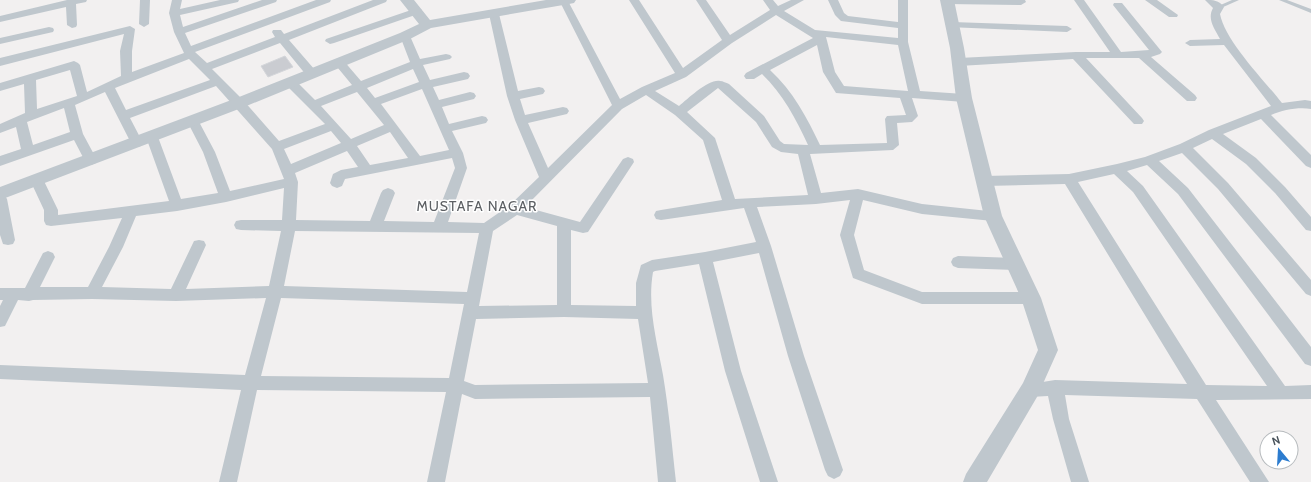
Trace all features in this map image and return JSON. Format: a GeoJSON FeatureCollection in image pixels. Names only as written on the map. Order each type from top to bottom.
{"type":"FeatureCollection","features":[{"type":"Feature","properties":{"kind":"street"},"geometry":{"type":"LineString","coordinates":[[0,19],[82,0]]}},
{"type":"Feature","properties":{"kind":"street"},"geometry":{"type":"LineString","coordinates":[[144,24],[145,0]]}},
{"type":"Feature","properties":{"kind":"street"},"geometry":{"type":"LineString","coordinates":[[177,0],[174,12],[179,32],[189,52],[239,103],[277,148],[289,176],[289,225],[275,292],[251,383],[228,482]]}},
{"type":"Feature","properties":{"kind":"street"},"geometry":{"type":"LineString","coordinates":[[174,12],[234,0]]}},
{"type":"Feature","properties":{"kind":"street"},"geometry":{"type":"LineString","coordinates":[[179,32],[272,0]]}},
{"type":"Feature","properties":{"kind":"street"},"geometry":{"type":"LineString","coordinates":[[0,128],[69,104],[108,86],[268,21],[308,3],[326,0]]}},
{"type":"Feature","properties":{"kind":"street"},"geometry":{"type":"LineString","coordinates":[[205,68],[382,0]]}},
{"type":"Feature","properties":{"kind":"street"},"geometry":{"type":"LineString","coordinates":[[407,0],[417,10],[427,25]]}},
{"type":"Feature","properties":{"kind":"street"},"geometry":{"type":"LineString","coordinates":[[634,0],[682,74]]}},
{"type":"Feature","properties":{"kind":"street"},"geometry":{"type":"LineString","coordinates":[[701,0],[728,41]]}},
{"type":"Feature","properties":{"kind":"street"},"geometry":{"type":"LineString","coordinates":[[768,0],[776,11],[819,36],[903,42]]}},
{"type":"Feature","properties":{"kind":"street"},"geometry":{"type":"LineString","coordinates":[[241,225],[487,228],[514,210],[545,177],[618,106],[646,90],[682,74],[728,41],[776,11],[799,0]]}},
{"type":"Feature","properties":{"kind":"street"},"geometry":{"type":"LineString","coordinates":[[833,0],[840,15],[845,19],[904,26]]}},
{"type":"Feature","properties":{"kind":"street"},"geometry":{"type":"LineString","coordinates":[[679,112],[714,85],[721,84],[760,119],[776,144],[781,148],[809,150],[880,147],[893,145],[891,119],[908,119],[912,116],[903,42],[903,0]]}},
{"type":"Feature","properties":{"kind":"street"},"geometry":{"type":"LineString","coordinates":[[974,482],[1030,390],[1048,350],[1031,298],[993,216],[964,98],[959,62],[947,0],[1021,2]]}},
{"type":"Feature","properties":{"kind":"street"},"geometry":{"type":"LineString","coordinates":[[1079,0],[1118,55]]}},
{"type":"Feature","properties":{"kind":"street"},"geometry":{"type":"LineString","coordinates":[[1150,0],[1173,15]]}},
{"type":"Feature","properties":{"kind":"street"},"geometry":{"type":"LineString","coordinates":[[0,194],[239,103],[405,36],[427,25],[566,1],[618,106]]}},
{"type":"Feature","properties":{"kind":"street"},"geometry":{"type":"LineString","coordinates":[[71,2],[72,25]]}},
{"type":"Feature","properties":{"kind":"street"},"geometry":{"type":"LineString","coordinates":[[1215,4],[1217,26],[1227,42],[1279,107]]}},
{"type":"Feature","properties":{"kind":"street"},"geometry":{"type":"LineString","coordinates":[[959,62],[1076,56],[1142,55],[1156,52],[1118,5]]}},
{"type":"Feature","properties":{"kind":"street"},"geometry":{"type":"LineString","coordinates":[[256,6],[311,73]]}},
{"type":"Feature","properties":{"kind":"street"},"geometry":{"type":"LineString","coordinates":[[330,41],[417,10]]}},
{"type":"Feature","properties":{"kind":"street"},"geometry":{"type":"LineString","coordinates":[[494,14],[513,96],[521,120],[545,177]]}},
{"type":"Feature","properties":{"kind":"street"},"geometry":{"type":"LineString","coordinates":[[318,25],[373,104],[392,126],[417,161]]}},
{"type":"Feature","properties":{"kind":"street"},"geometry":{"type":"LineString","coordinates":[[952,25],[1067,29]]}},
{"type":"Feature","properties":{"kind":"street"},"geometry":{"type":"LineString","coordinates":[[0,62],[130,29],[126,51],[128,78]]}},
{"type":"Feature","properties":{"kind":"street"},"geometry":{"type":"LineString","coordinates":[[0,41],[48,30]]}},
{"type":"Feature","properties":{"kind":"street"},"geometry":{"type":"LineString","coordinates":[[405,36],[445,129],[457,153],[461,168],[439,227]]}},
{"type":"Feature","properties":{"kind":"street"},"geometry":{"type":"LineString","coordinates":[[750,76],[819,36]]}},
{"type":"Feature","properties":{"kind":"street"},"geometry":{"type":"LineString","coordinates":[[819,36],[829,72],[840,90],[964,98]]}},
{"type":"Feature","properties":{"kind":"street"},"geometry":{"type":"LineString","coordinates":[[1190,43],[1227,42]]}},
{"type":"Feature","properties":{"kind":"street"},"geometry":{"type":"LineString","coordinates":[[1142,55],[1191,98]]}},
{"type":"Feature","properties":{"kind":"street"},"geometry":{"type":"LineString","coordinates":[[1076,56],[1138,121]]}},
{"type":"Feature","properties":{"kind":"street"},"geometry":{"type":"LineString","coordinates":[[314,105],[417,63],[446,57]]}},
{"type":"Feature","properties":{"kind":"street"},"geometry":{"type":"LineString","coordinates":[[0,87],[74,65],[83,98]]}},
{"type":"Feature","properties":{"kind":"street"},"geometry":{"type":"LineString","coordinates":[[764,69],[784,89],[798,112],[809,150],[816,199]]}},
{"type":"Feature","properties":{"kind":"street"},"geometry":{"type":"LineString","coordinates":[[373,104],[426,85],[464,76]]}},
{"type":"Feature","properties":{"kind":"street"},"geometry":{"type":"LineString","coordinates":[[28,151],[26,118],[30,78]]}},
{"type":"Feature","properties":{"kind":"street"},"geometry":{"type":"LineString","coordinates":[[123,116],[217,82]]}},
{"type":"Feature","properties":{"kind":"street"},"geometry":{"type":"LineString","coordinates":[[290,82],[333,125],[349,144],[366,171]]}},
{"type":"Feature","properties":{"kind":"street"},"geometry":{"type":"LineString","coordinates":[[108,86],[137,142]]}},
{"type":"Feature","properties":{"kind":"street"},"geometry":{"type":"LineString","coordinates":[[646,90],[679,112],[709,138],[730,204]]}},
{"type":"Feature","properties":{"kind":"street"},"geometry":{"type":"LineString","coordinates":[[513,96],[539,91]]}},
{"type":"Feature","properties":{"kind":"street"},"geometry":{"type":"LineString","coordinates":[[435,105],[470,96]]}},
{"type":"Feature","properties":{"kind":"street"},"geometry":{"type":"LineString","coordinates":[[69,104],[77,134],[91,160]]}},
{"type":"Feature","properties":{"kind":"street"},"geometry":{"type":"LineString","coordinates":[[984,181],[1069,179],[1117,169],[1149,160],[1184,147],[1213,133],[1279,107],[1309,106]]}},
{"type":"Feature","properties":{"kind":"street"},"geometry":{"type":"LineString","coordinates":[[521,120],[563,111]]}},
{"type":"Feature","properties":{"kind":"street"},"geometry":{"type":"LineString","coordinates":[[1262,113],[1311,163]]}},
{"type":"Feature","properties":{"kind":"street"},"geometry":{"type":"LineString","coordinates":[[445,129],[482,120]]}},
{"type":"Feature","properties":{"kind":"street"},"geometry":{"type":"LineString","coordinates":[[193,121],[209,152],[226,198]]}},
{"type":"Feature","properties":{"kind":"street"},"geometry":{"type":"LineString","coordinates":[[277,148],[333,125]]}},
{"type":"Feature","properties":{"kind":"street"},"geometry":{"type":"LineString","coordinates":[[37,180],[51,210],[51,221],[177,206],[226,198],[289,176],[349,144],[392,126]]}},
{"type":"Feature","properties":{"kind":"street"},"geometry":{"type":"LineString","coordinates":[[1213,133],[1251,161],[1280,190],[1311,226]]}},
{"type":"Feature","properties":{"kind":"street"},"geometry":{"type":"LineString","coordinates":[[0,161],[77,134]]}},
{"type":"Feature","properties":{"kind":"street"},"geometry":{"type":"LineString","coordinates":[[152,137],[177,206]]}},
{"type":"Feature","properties":{"kind":"street"},"geometry":{"type":"LineString","coordinates":[[1184,147],[1223,186],[1311,290]]}},
{"type":"Feature","properties":{"kind":"street"},"geometry":{"type":"LineString","coordinates":[[337,183],[338,177],[341,175],[457,153]]}},
{"type":"Feature","properties":{"kind":"street"},"geometry":{"type":"LineString","coordinates":[[1149,160],[1183,191],[1311,359]]}},
{"type":"Feature","properties":{"kind":"street"},"geometry":{"type":"LineString","coordinates":[[514,210],[583,228],[628,162]]}},
{"type":"Feature","properties":{"kind":"street"},"geometry":{"type":"LineString","coordinates":[[1117,169],[1138,189],[1281,393]]}},
{"type":"Feature","properties":{"kind":"street"},"geometry":{"type":"LineString","coordinates":[[1069,179],[1201,392],[1260,482]]}},
{"type":"Feature","properties":{"kind":"street"},"geometry":{"type":"LineString","coordinates":[[375,226],[388,193]]}},
{"type":"Feature","properties":{"kind":"street"},"geometry":{"type":"LineString","coordinates":[[661,215],[730,204],[816,199],[858,194],[922,209],[993,216]]}},
{"type":"Feature","properties":{"kind":"street"},"geometry":{"type":"LineString","coordinates":[[858,194],[847,235],[858,274],[922,298],[1031,298]]}},
{"type":"Feature","properties":{"kind":"street"},"geometry":{"type":"LineString","coordinates":[[0,199],[8,240]]}},
{"type":"Feature","properties":{"kind":"street"},"geometry":{"type":"LineString","coordinates":[[749,204],[764,246],[796,356],[834,470]]}},
{"type":"Feature","properties":{"kind":"street"},"geometry":{"type":"LineString","coordinates":[[92,293],[116,247],[131,212]]}},
{"type":"Feature","properties":{"kind":"street"},"geometry":{"type":"LineString","coordinates":[[564,222],[564,311]]}},
{"type":"Feature","properties":{"kind":"street"},"geometry":{"type":"LineString","coordinates":[[436,482],[487,228]]}},
{"type":"Feature","properties":{"kind":"street"},"geometry":{"type":"LineString","coordinates":[[176,295],[199,245]]}},
{"type":"Feature","properties":{"kind":"street"},"geometry":{"type":"LineString","coordinates":[[667,482],[658,390],[644,313],[646,269],[652,266],[705,258],[764,246]]}},
{"type":"Feature","properties":{"kind":"street"},"geometry":{"type":"LineString","coordinates":[[29,295],[48,257]]}},
{"type":"Feature","properties":{"kind":"street"},"geometry":{"type":"LineString","coordinates":[[705,258],[733,370],[769,482]]}},
{"type":"Feature","properties":{"kind":"street"},"geometry":{"type":"LineString","coordinates":[[958,262],[1015,264]]}},
{"type":"Feature","properties":{"kind":"street"},"geometry":{"type":"LineString","coordinates":[[0,321],[6,294],[29,295],[92,293],[176,295],[275,292],[474,298]]}},
{"type":"Feature","properties":{"kind":"street"},"geometry":{"type":"LineString","coordinates":[[470,313],[564,311],[644,313]]}},
{"type":"Feature","properties":{"kind":"street"},"geometry":{"type":"LineString","coordinates":[[0,372],[251,383],[456,385],[475,392],[658,390]]}},
{"type":"Feature","properties":{"kind":"street"},"geometry":{"type":"LineString","coordinates":[[1030,390],[1055,387],[1201,392],[1311,392]]}},
{"type":"Feature","properties":{"kind":"street"},"geometry":{"type":"LineString","coordinates":[[1055,387],[1061,419],[1080,482]]}},
{"type":"Feature","properties":{"kind":"lane"},"geometry":{"type":"LineString","coordinates":[[1215,4],[1236,0]]}},
{"type":"Feature","properties":{"kind":"lane"},"geometry":{"type":"LineString","coordinates":[[1282,0],[1311,11]]}},
{"type":"Feature","properties":{"kind":"building"},"geometry":{"type":"Polygon","coordinates":[[[285,56],[293,67],[268,77],[261,66],[285,56]]]}},
{"type":"Feature","properties":{"kind":"district","name":"MUSTAFA NAGAR"},"geometry":{"type":"Point","coordinates":[477,206]}}]}
